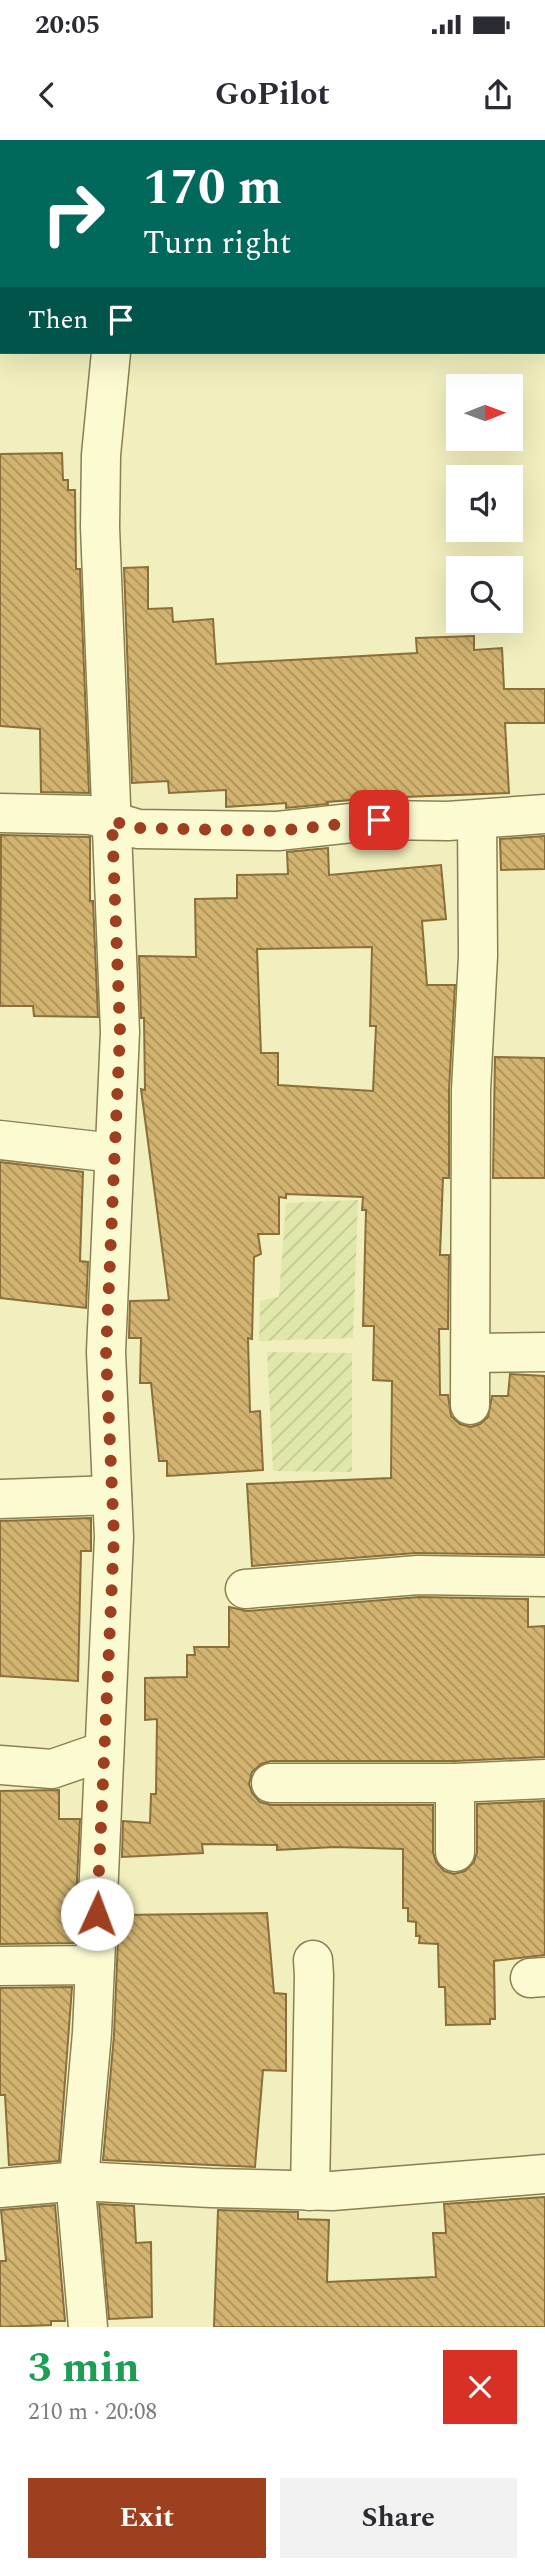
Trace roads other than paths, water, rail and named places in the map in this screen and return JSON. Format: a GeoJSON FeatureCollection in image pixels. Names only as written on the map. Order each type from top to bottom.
{"type":"FeatureCollection","features":[{"type":"Feature","properties":{"kind":"street"},"geometry":{"type":"LineString","coordinates":[[88,2327],[77,2202],[92,2033],[114,1537],[106,1352],[120,1032],[100,527],[101,454],[111,354]]}},
{"type":"Feature","properties":{"kind":"street"},"geometry":{"type":"LineString","coordinates":[[0,813],[91,816],[138,828],[278,831],[379,820],[477,820],[545,814]]}},
{"type":"Feature","properties":{"kind":"street"},"geometry":{"type":"LineString","coordinates":[[470,1405],[471,1090],[478,957],[477,820]]}},
{"type":"Feature","properties":{"kind":"street"},"geometry":{"type":"LineString","coordinates":[[0,1140],[114,1153]]}},
{"type":"Feature","properties":{"kind":"street"},"geometry":{"type":"LineString","coordinates":[[471,1353],[545,1352]]}},
{"type":"Feature","properties":{"kind":"street"},"geometry":{"type":"LineString","coordinates":[[0,1499],[112,1495]]}},
{"type":"Feature","properties":{"kind":"street"},"geometry":{"type":"LineString","coordinates":[[245,1589],[418,1575],[545,1577]]}},
{"type":"Feature","properties":{"kind":"street"},"geometry":{"type":"LineString","coordinates":[[0,1765],[52,1769],[104,1751]]}},
{"type":"Feature","properties":{"kind":"street"},"geometry":{"type":"LineString","coordinates":[[271,1783],[456,1783],[545,1779]]}},
{"type":"Feature","properties":{"kind":"street"},"geometry":{"type":"LineString","coordinates":[[455,1852],[456,1783]]}},
{"type":"Feature","properties":{"kind":"street"},"geometry":{"type":"LineString","coordinates":[[310,2191],[313,1960]]}},
{"type":"Feature","properties":{"kind":"street"},"geometry":{"type":"LineString","coordinates":[[0,1966],[95,1965]]}},
{"type":"Feature","properties":{"kind":"street"},"geometry":{"type":"LineString","coordinates":[[0,2188],[79,2181],[332,2191],[545,2174]]}}]}
